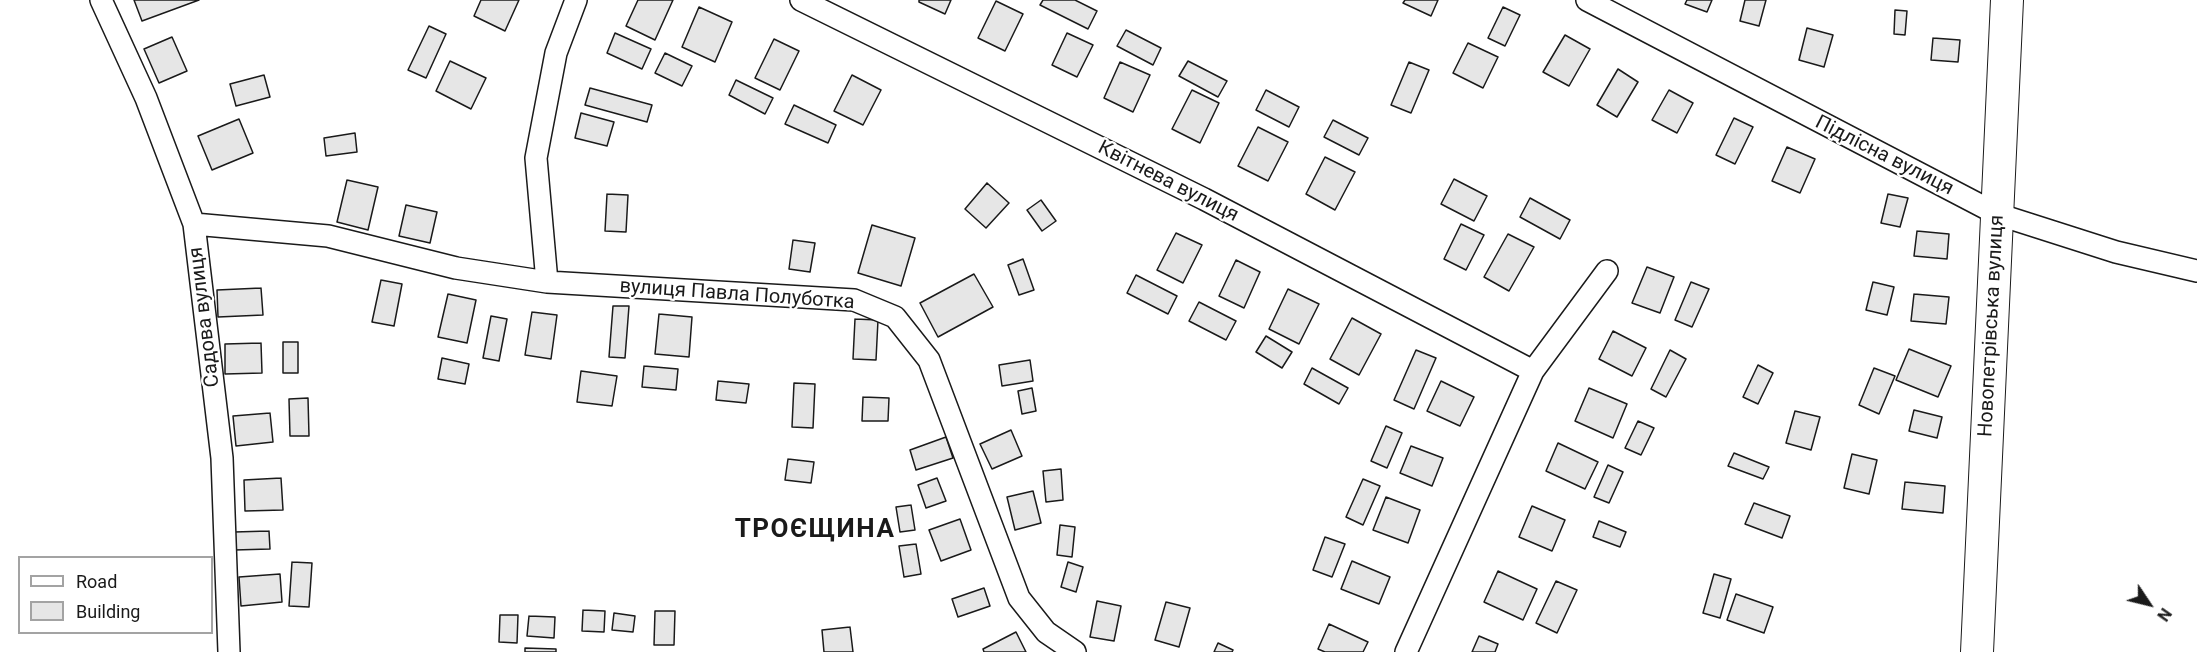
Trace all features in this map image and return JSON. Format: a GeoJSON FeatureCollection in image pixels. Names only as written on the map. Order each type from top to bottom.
{"type":"FeatureCollection","features":[{"type":"Feature","properties":{"kind":"street","name":"Садова вулиця"},"geometry":{"type":"LineString","coordinates":[[101,0],[146,98],[194,224],[222,458],[229,652]]}},
{"type":"Feature","properties":{"kind":"street"},"geometry":{"type":"LineString","coordinates":[[547,282],[536,158],[556,53],[576,0]]}},
{"type":"Feature","properties":{"kind":"street","name":"Квітнева вулиця"},"geometry":{"type":"LineString","coordinates":[[801,0],[1204,199],[1533,370]]}},
{"type":"Feature","properties":{"kind":"street","name":"Підлісна вулиця"},"geometry":{"type":"LineString","coordinates":[[1587,0],[1997,214],[2116,252],[2197,271]]}},
{"type":"Feature","properties":{"kind":"street","name":"Новопетрівська вулиця"},"geometry":{"type":"LineString","coordinates":[[1977,652],[2007,0]]}},
{"type":"Feature","properties":{"kind":"street","name":"вулиця Павла Полуботка"},"geometry":{"type":"LineString","coordinates":[[194,224],[328,236],[456,268],[547,282],[854,300],[895,317],[929,360],[1019,598],[1046,632],[1075,652]]}},
{"type":"Feature","properties":{"kind":"street"},"geometry":{"type":"LineString","coordinates":[[1406,652],[1533,370],[1607,271]]}},
{"type":"Feature","properties":{"kind":"building"},"geometry":{"type":"Polygon","coordinates":[[[134,0],[199,0],[142,21],[134,0]]]}},
{"type":"Feature","properties":{"kind":"building"},"geometry":{"type":"Polygon","coordinates":[[[481,0],[519,0],[505,31],[474,16],[481,0]]]}},
{"type":"Feature","properties":{"kind":"building"},"geometry":{"type":"Polygon","coordinates":[[[638,0],[673,0],[655,40],[626,26],[638,0]]]}},
{"type":"Feature","properties":{"kind":"building"},"geometry":{"type":"Polygon","coordinates":[[[919,0],[951,0],[945,14],[919,0]]]}},
{"type":"Feature","properties":{"kind":"building"},"geometry":{"type":"Polygon","coordinates":[[[1043,0],[1075,0],[1097,11],[1088,29],[1040,5],[1043,0]]]}},
{"type":"Feature","properties":{"kind":"building"},"geometry":{"type":"Polygon","coordinates":[[[1405,0],[1438,0],[1431,16],[1403,3],[1405,0]]]}},
{"type":"Feature","properties":{"kind":"building"},"geometry":{"type":"Polygon","coordinates":[[[1687,0],[1712,0],[1707,12],[1685,4],[1687,0]]]}},
{"type":"Feature","properties":{"kind":"building"},"geometry":{"type":"Polygon","coordinates":[[[1745,0],[1766,0],[1759,26],[1740,21],[1745,0]]]}},
{"type":"Feature","properties":{"kind":"building"},"geometry":{"type":"Polygon","coordinates":[[[996,1],[1023,14],[1005,51],[978,38],[996,1]]]}},
{"type":"Feature","properties":{"kind":"building"},"geometry":{"type":"Polygon","coordinates":[[[699,7],[732,22],[715,62],[682,47],[699,7]]]}},
{"type":"Feature","properties":{"kind":"building"},"geometry":{"type":"Polygon","coordinates":[[[1503,7],[1520,15],[1505,46],[1488,38],[1503,7]]]}},
{"type":"Feature","properties":{"kind":"building"},"geometry":{"type":"Polygon","coordinates":[[[1895,10],[1907,11],[1905,35],[1894,34],[1895,10]]]}},
{"type":"Feature","properties":{"kind":"building"},"geometry":{"type":"Polygon","coordinates":[[[429,26],[446,34],[426,78],[408,70],[429,26]]]}},
{"type":"Feature","properties":{"kind":"building"},"geometry":{"type":"Polygon","coordinates":[[[1807,28],[1833,35],[1824,67],[1799,60],[1807,28]]]}},
{"type":"Feature","properties":{"kind":"building"},"geometry":{"type":"Polygon","coordinates":[[[1126,30],[1161,48],[1153,65],[1117,46],[1126,30]]]}},
{"type":"Feature","properties":{"kind":"building"},"geometry":{"type":"Polygon","coordinates":[[[615,33],[651,49],[642,69],[607,53],[615,33]]]}},
{"type":"Feature","properties":{"kind":"building"},"geometry":{"type":"Polygon","coordinates":[[[1067,33],[1093,45],[1077,77],[1052,65],[1067,33]]]}},
{"type":"Feature","properties":{"kind":"building"},"geometry":{"type":"Polygon","coordinates":[[[1565,35],[1590,49],[1569,86],[1543,72],[1565,35]]]}},
{"type":"Feature","properties":{"kind":"building"},"geometry":{"type":"Polygon","coordinates":[[[172,37],[187,71],[159,83],[144,49],[172,37]]]}},
{"type":"Feature","properties":{"kind":"building"},"geometry":{"type":"Polygon","coordinates":[[[1933,38],[1960,40],[1958,62],[1931,60],[1933,38]]]}},
{"type":"Feature","properties":{"kind":"building"},"geometry":{"type":"Polygon","coordinates":[[[774,39],[799,51],[780,90],[755,78],[774,39]]]}},
{"type":"Feature","properties":{"kind":"building"},"geometry":{"type":"Polygon","coordinates":[[[1468,43],[1498,57],[1483,88],[1453,73],[1468,43]]]}},
{"type":"Feature","properties":{"kind":"building"},"geometry":{"type":"Polygon","coordinates":[[[665,53],[692,66],[682,86],[655,73],[665,53]]]}},
{"type":"Feature","properties":{"kind":"building"},"geometry":{"type":"Polygon","coordinates":[[[450,61],[486,78],[471,109],[436,91],[450,61]]]}},
{"type":"Feature","properties":{"kind":"building"},"geometry":{"type":"Polygon","coordinates":[[[1188,61],[1227,81],[1218,97],[1179,76],[1188,61]]]}},
{"type":"Feature","properties":{"kind":"building"},"geometry":{"type":"Polygon","coordinates":[[[1120,62],[1150,75],[1133,112],[1104,98],[1120,62]]]}},
{"type":"Feature","properties":{"kind":"building"},"geometry":{"type":"Polygon","coordinates":[[[1409,62],[1429,70],[1411,113],[1391,105],[1409,62]]]}},
{"type":"Feature","properties":{"kind":"building"},"geometry":{"type":"Polygon","coordinates":[[[1618,69],[1638,82],[1617,117],[1597,105],[1618,69]]]}},
{"type":"Feature","properties":{"kind":"building"},"geometry":{"type":"Polygon","coordinates":[[[264,75],[270,97],[236,106],[230,84],[264,75]]]}},
{"type":"Feature","properties":{"kind":"building"},"geometry":{"type":"Polygon","coordinates":[[[852,75],[881,90],[863,125],[834,111],[852,75]]]}},
{"type":"Feature","properties":{"kind":"building"},"geometry":{"type":"Polygon","coordinates":[[[736,80],[773,98],[765,114],[729,95],[736,80]]]}},
{"type":"Feature","properties":{"kind":"building"},"geometry":{"type":"Polygon","coordinates":[[[590,88],[652,105],[647,122],[585,105],[590,88]]]}},
{"type":"Feature","properties":{"kind":"building"},"geometry":{"type":"Polygon","coordinates":[[[1192,90],[1219,103],[1200,143],[1172,129],[1192,90]]]}},
{"type":"Feature","properties":{"kind":"building"},"geometry":{"type":"Polygon","coordinates":[[[1266,90],[1299,107],[1289,127],[1256,110],[1266,90]]]}},
{"type":"Feature","properties":{"kind":"building"},"geometry":{"type":"Polygon","coordinates":[[[1669,90],[1693,103],[1677,133],[1652,120],[1669,90]]]}},
{"type":"Feature","properties":{"kind":"building"},"geometry":{"type":"Polygon","coordinates":[[[794,105],[836,125],[828,143],[785,124],[794,105]]]}},
{"type":"Feature","properties":{"kind":"building"},"geometry":{"type":"Polygon","coordinates":[[[581,113],[614,122],[607,146],[575,138],[581,113]]]}},
{"type":"Feature","properties":{"kind":"building"},"geometry":{"type":"Polygon","coordinates":[[[1734,118],[1753,127],[1735,164],[1716,155],[1734,118]]]}},
{"type":"Feature","properties":{"kind":"building"},"geometry":{"type":"Polygon","coordinates":[[[239,119],[253,153],[212,170],[198,136],[239,119]]]}},
{"type":"Feature","properties":{"kind":"building"},"geometry":{"type":"Polygon","coordinates":[[[1333,120],[1368,138],[1359,155],[1324,137],[1333,120]]]}},
{"type":"Feature","properties":{"kind":"building"},"geometry":{"type":"Polygon","coordinates":[[[1258,127],[1288,142],[1268,181],[1238,166],[1258,127]]]}},
{"type":"Feature","properties":{"kind":"building"},"geometry":{"type":"Polygon","coordinates":[[[355,133],[357,152],[326,156],[324,138],[355,133]]]}},
{"type":"Feature","properties":{"kind":"building"},"geometry":{"type":"Polygon","coordinates":[[[1787,147],[1815,159],[1800,193],[1772,181],[1787,147]]]}},
{"type":"Feature","properties":{"kind":"building"},"geometry":{"type":"Polygon","coordinates":[[[1325,157],[1355,172],[1335,210],[1306,194],[1325,157]]]}},
{"type":"Feature","properties":{"kind":"building"},"geometry":{"type":"Polygon","coordinates":[[[1454,179],[1487,196],[1474,221],[1441,204],[1454,179]]]}},
{"type":"Feature","properties":{"kind":"building"},"geometry":{"type":"Polygon","coordinates":[[[347,180],[378,187],[368,230],[337,222],[347,180]]]}},
{"type":"Feature","properties":{"kind":"building"},"geometry":{"type":"Polygon","coordinates":[[[987,183],[1009,203],[986,228],[965,209],[987,183]]]}},
{"type":"Feature","properties":{"kind":"building"},"geometry":{"type":"Polygon","coordinates":[[[607,194],[628,195],[626,232],[605,231],[607,194]]]}},
{"type":"Feature","properties":{"kind":"building"},"geometry":{"type":"Polygon","coordinates":[[[1888,194],[1908,198],[1900,227],[1881,223],[1888,194]]]}},
{"type":"Feature","properties":{"kind":"building"},"geometry":{"type":"Polygon","coordinates":[[[1530,198],[1570,220],[1560,239],[1520,217],[1530,198]]]}},
{"type":"Feature","properties":{"kind":"building"},"geometry":{"type":"Polygon","coordinates":[[[1041,200],[1056,221],[1042,231],[1027,210],[1041,200]]]}},
{"type":"Feature","properties":{"kind":"building"},"geometry":{"type":"Polygon","coordinates":[[[406,205],[437,212],[430,243],[399,236],[406,205]]]}},
{"type":"Feature","properties":{"kind":"building"},"geometry":{"type":"Polygon","coordinates":[[[1461,224],[1484,235],[1466,270],[1444,259],[1461,224]]]}},
{"type":"Feature","properties":{"kind":"building"},"geometry":{"type":"Polygon","coordinates":[[[872,225],[915,238],[901,286],[858,273],[872,225]]]}},
{"type":"Feature","properties":{"kind":"building"},"geometry":{"type":"Polygon","coordinates":[[[1917,231],[1949,234],[1947,259],[1914,256],[1917,231]]]}},
{"type":"Feature","properties":{"kind":"building"},"geometry":{"type":"Polygon","coordinates":[[[1176,233],[1202,245],[1183,283],[1157,270],[1176,233]]]}},
{"type":"Feature","properties":{"kind":"building"},"geometry":{"type":"Polygon","coordinates":[[[1508,234],[1534,247],[1509,291],[1484,277],[1508,234]]]}},
{"type":"Feature","properties":{"kind":"building"},"geometry":{"type":"Polygon","coordinates":[[[793,240],[815,243],[810,272],[789,269],[793,240]]]}},
{"type":"Feature","properties":{"kind":"building"},"geometry":{"type":"Polygon","coordinates":[[[1023,259],[1034,290],[1019,295],[1008,265],[1023,259]]]}},
{"type":"Feature","properties":{"kind":"building"},"geometry":{"type":"Polygon","coordinates":[[[1236,260],[1260,272],[1244,308],[1219,296],[1236,260]]]}},
{"type":"Feature","properties":{"kind":"building"},"geometry":{"type":"Polygon","coordinates":[[[1647,267],[1674,277],[1660,313],[1632,303],[1647,267]]]}},
{"type":"Feature","properties":{"kind":"building"},"geometry":{"type":"Polygon","coordinates":[[[974,274],[993,307],[938,337],[920,303],[974,274]]]}},
{"type":"Feature","properties":{"kind":"building"},"geometry":{"type":"Polygon","coordinates":[[[1136,275],[1177,296],[1168,314],[1127,293],[1136,275]]]}},
{"type":"Feature","properties":{"kind":"building"},"geometry":{"type":"Polygon","coordinates":[[[381,280],[402,284],[394,326],[372,322],[381,280]]]}},
{"type":"Feature","properties":{"kind":"building"},"geometry":{"type":"Polygon","coordinates":[[[1691,282],[1709,289],[1692,327],[1675,320],[1691,282]]]}},
{"type":"Feature","properties":{"kind":"building"},"geometry":{"type":"Polygon","coordinates":[[[1873,282],[1894,287],[1887,315],[1866,310],[1873,282]]]}},
{"type":"Feature","properties":{"kind":"building"},"geometry":{"type":"Polygon","coordinates":[[[261,288],[263,315],[218,317],[217,290],[261,288]]]}},
{"type":"Feature","properties":{"kind":"building"},"geometry":{"type":"Polygon","coordinates":[[[1288,289],[1319,304],[1299,344],[1269,329],[1288,289]]]}},
{"type":"Feature","properties":{"kind":"building"},"geometry":{"type":"Polygon","coordinates":[[[448,294],[476,300],[467,343],[438,337],[448,294]]]}},
{"type":"Feature","properties":{"kind":"building"},"geometry":{"type":"Polygon","coordinates":[[[1914,294],[1949,297],[1946,324],[1911,321],[1914,294]]]}},
{"type":"Feature","properties":{"kind":"building"},"geometry":{"type":"Polygon","coordinates":[[[1199,302],[1236,321],[1226,340],[1189,321],[1199,302]]]}},
{"type":"Feature","properties":{"kind":"building"},"geometry":{"type":"Polygon","coordinates":[[[613,306],[629,306],[625,358],[609,357],[613,306]]]}},
{"type":"Feature","properties":{"kind":"building"},"geometry":{"type":"Polygon","coordinates":[[[532,312],[557,315],[551,359],[525,355],[532,312]]]}},
{"type":"Feature","properties":{"kind":"building"},"geometry":{"type":"Polygon","coordinates":[[[659,314],[692,317],[689,357],[655,354],[659,314]]]}},
{"type":"Feature","properties":{"kind":"building"},"geometry":{"type":"Polygon","coordinates":[[[491,316],[507,319],[499,361],[483,358],[491,316]]]}},
{"type":"Feature","properties":{"kind":"building"},"geometry":{"type":"Polygon","coordinates":[[[1352,318],[1381,334],[1359,375],[1330,359],[1352,318]]]}},
{"type":"Feature","properties":{"kind":"building"},"geometry":{"type":"Polygon","coordinates":[[[855,319],[878,320],[876,360],[853,359],[855,319]]]}},
{"type":"Feature","properties":{"kind":"building"},"geometry":{"type":"Polygon","coordinates":[[[1613,331],[1646,348],[1632,376],[1599,359],[1613,331]]]}},
{"type":"Feature","properties":{"kind":"building"},"geometry":{"type":"Polygon","coordinates":[[[1266,336],[1292,352],[1282,368],[1256,352],[1266,336]]]}},
{"type":"Feature","properties":{"kind":"building"},"geometry":{"type":"Polygon","coordinates":[[[283,342],[298,342],[298,373],[283,373],[283,342]]]}},
{"type":"Feature","properties":{"kind":"building"},"geometry":{"type":"Polygon","coordinates":[[[261,343],[262,373],[225,374],[225,344],[261,343]]]}},
{"type":"Feature","properties":{"kind":"building"},"geometry":{"type":"Polygon","coordinates":[[[1909,349],[1951,366],[1938,397],[1896,380],[1909,349]]]}},
{"type":"Feature","properties":{"kind":"building"},"geometry":{"type":"Polygon","coordinates":[[[1416,350],[1436,358],[1414,409],[1394,400],[1416,350]]]}},
{"type":"Feature","properties":{"kind":"building"},"geometry":{"type":"Polygon","coordinates":[[[1670,350],[1686,359],[1666,397],[1651,389],[1670,350]]]}},
{"type":"Feature","properties":{"kind":"building"},"geometry":{"type":"Polygon","coordinates":[[[442,358],[469,364],[465,384],[438,379],[442,358]]]}},
{"type":"Feature","properties":{"kind":"building"},"geometry":{"type":"Polygon","coordinates":[[[1030,360],[1033,381],[1002,386],[999,365],[1030,360]]]}},
{"type":"Feature","properties":{"kind":"building"},"geometry":{"type":"Polygon","coordinates":[[[1758,365],[1773,373],[1758,404],[1743,397],[1758,365]]]}},
{"type":"Feature","properties":{"kind":"building"},"geometry":{"type":"Polygon","coordinates":[[[644,366],[678,369],[676,390],[642,387],[644,366]]]}},
{"type":"Feature","properties":{"kind":"building"},"geometry":{"type":"Polygon","coordinates":[[[1312,368],[1348,388],[1339,404],[1304,384],[1312,368]]]}},
{"type":"Feature","properties":{"kind":"building"},"geometry":{"type":"Polygon","coordinates":[[[1874,368],[1895,376],[1879,414],[1859,405],[1874,368]]]}},
{"type":"Feature","properties":{"kind":"building"},"geometry":{"type":"Polygon","coordinates":[[[581,371],[617,376],[612,406],[577,402],[581,371]]]}},
{"type":"Feature","properties":{"kind":"building"},"geometry":{"type":"Polygon","coordinates":[[[718,381],[749,384],[746,403],[716,400],[718,381]]]}},
{"type":"Feature","properties":{"kind":"building"},"geometry":{"type":"Polygon","coordinates":[[[1441,381],[1474,397],[1460,426],[1427,411],[1441,381]]]}},
{"type":"Feature","properties":{"kind":"building"},"geometry":{"type":"Polygon","coordinates":[[[794,383],[815,384],[813,428],[792,427],[794,383]]]}},
{"type":"Feature","properties":{"kind":"building"},"geometry":{"type":"Polygon","coordinates":[[[1032,388],[1036,411],[1022,414],[1018,391],[1032,388]]]}},
{"type":"Feature","properties":{"kind":"building"},"geometry":{"type":"Polygon","coordinates":[[[1589,388],[1627,404],[1613,438],[1575,421],[1589,388]]]}},
{"type":"Feature","properties":{"kind":"building"},"geometry":{"type":"Polygon","coordinates":[[[863,397],[889,398],[888,421],[862,421],[863,397]]]}},
{"type":"Feature","properties":{"kind":"building"},"geometry":{"type":"Polygon","coordinates":[[[308,398],[309,436],[290,436],[289,399],[308,398]]]}},
{"type":"Feature","properties":{"kind":"building"},"geometry":{"type":"Polygon","coordinates":[[[1914,410],[1942,417],[1937,438],[1909,431],[1914,410]]]}},
{"type":"Feature","properties":{"kind":"building"},"geometry":{"type":"Polygon","coordinates":[[[1795,411],[1820,417],[1811,450],[1786,443],[1795,411]]]}},
{"type":"Feature","properties":{"kind":"building"},"geometry":{"type":"Polygon","coordinates":[[[270,413],[273,442],[236,446],[233,416],[270,413]]]}},
{"type":"Feature","properties":{"kind":"building"},"geometry":{"type":"Polygon","coordinates":[[[1638,421],[1654,428],[1641,455],[1625,448],[1638,421]]]}},
{"type":"Feature","properties":{"kind":"building"},"geometry":{"type":"Polygon","coordinates":[[[1386,426],[1402,433],[1387,468],[1371,461],[1386,426]]]}},
{"type":"Feature","properties":{"kind":"building"},"geometry":{"type":"Polygon","coordinates":[[[1011,430],[1022,456],[992,469],[980,444],[1011,430]]]}},
{"type":"Feature","properties":{"kind":"building"},"geometry":{"type":"Polygon","coordinates":[[[946,437],[953,458],[916,470],[910,450],[946,437]]]}},
{"type":"Feature","properties":{"kind":"building"},"geometry":{"type":"Polygon","coordinates":[[[1558,443],[1598,462],[1585,489],[1546,471],[1558,443]]]}},
{"type":"Feature","properties":{"kind":"building"},"geometry":{"type":"Polygon","coordinates":[[[1411,446],[1443,458],[1432,486],[1400,473],[1411,446]]]}},
{"type":"Feature","properties":{"kind":"building"},"geometry":{"type":"Polygon","coordinates":[[[1734,453],[1769,467],[1763,479],[1728,466],[1734,453]]]}},
{"type":"Feature","properties":{"kind":"building"},"geometry":{"type":"Polygon","coordinates":[[[1852,454],[1877,460],[1869,494],[1844,488],[1852,454]]]}},
{"type":"Feature","properties":{"kind":"building"},"geometry":{"type":"Polygon","coordinates":[[[788,459],[814,462],[811,483],[785,480],[788,459]]]}},
{"type":"Feature","properties":{"kind":"building"},"geometry":{"type":"Polygon","coordinates":[[[1608,465],[1623,472],[1609,503],[1594,497],[1608,465]]]}},
{"type":"Feature","properties":{"kind":"building"},"geometry":{"type":"Polygon","coordinates":[[[1061,469],[1063,500],[1046,502],[1043,471],[1061,469]]]}},
{"type":"Feature","properties":{"kind":"building"},"geometry":{"type":"Polygon","coordinates":[[[281,478],[283,510],[245,511],[244,480],[281,478]]]}},
{"type":"Feature","properties":{"kind":"building"},"geometry":{"type":"Polygon","coordinates":[[[937,478],[946,501],[926,508],[918,485],[937,478]]]}},
{"type":"Feature","properties":{"kind":"building"},"geometry":{"type":"Polygon","coordinates":[[[1363,479],[1380,486],[1363,525],[1346,517],[1363,479]]]}},
{"type":"Feature","properties":{"kind":"building"},"geometry":{"type":"Polygon","coordinates":[[[1905,482],[1945,486],[1943,513],[1902,509],[1905,482]]]}},
{"type":"Feature","properties":{"kind":"building"},"geometry":{"type":"Polygon","coordinates":[[[1033,491],[1041,523],[1015,530],[1007,497],[1033,491]]]}},
{"type":"Feature","properties":{"kind":"building"},"geometry":{"type":"Polygon","coordinates":[[[1386,497],[1420,510],[1408,543],[1373,530],[1386,497]]]}},
{"type":"Feature","properties":{"kind":"building"},"geometry":{"type":"Polygon","coordinates":[[[1754,503],[1790,516],[1782,538],[1745,524],[1754,503]]]}},
{"type":"Feature","properties":{"kind":"building"},"geometry":{"type":"Polygon","coordinates":[[[911,505],[915,530],[900,532],[896,507],[911,505]]]}},
{"type":"Feature","properties":{"kind":"building"},"geometry":{"type":"Polygon","coordinates":[[[1532,506],[1565,520],[1552,551],[1519,537],[1532,506]]]}},
{"type":"Feature","properties":{"kind":"building"},"geometry":{"type":"Polygon","coordinates":[[[960,519],[971,550],[941,561],[929,530],[960,519]]]}},
{"type":"Feature","properties":{"kind":"building"},"geometry":{"type":"Polygon","coordinates":[[[1599,521],[1626,532],[1620,547],[1593,537],[1599,521]]]}},
{"type":"Feature","properties":{"kind":"building"},"geometry":{"type":"Polygon","coordinates":[[[1060,525],[1075,527],[1072,557],[1057,555],[1060,525]]]}},
{"type":"Feature","properties":{"kind":"building"},"geometry":{"type":"Polygon","coordinates":[[[269,531],[270,549],[234,550],[234,532],[269,531]]]}},
{"type":"Feature","properties":{"kind":"building"},"geometry":{"type":"Polygon","coordinates":[[[1325,537],[1345,544],[1332,577],[1313,570],[1325,537]]]}},
{"type":"Feature","properties":{"kind":"building"},"geometry":{"type":"Polygon","coordinates":[[[916,544],[921,574],[904,577],[899,546],[916,544]]]}},
{"type":"Feature","properties":{"kind":"building"},"geometry":{"type":"Polygon","coordinates":[[[1352,561],[1390,577],[1379,604],[1341,589],[1352,561]]]}},
{"type":"Feature","properties":{"kind":"building"},"geometry":{"type":"Polygon","coordinates":[[[292,562],[312,563],[309,607],[289,606],[292,562]]]}},
{"type":"Feature","properties":{"kind":"building"},"geometry":{"type":"Polygon","coordinates":[[[1068,562],[1083,567],[1076,592],[1061,587],[1068,562]]]}},
{"type":"Feature","properties":{"kind":"building"},"geometry":{"type":"Polygon","coordinates":[[[1498,571],[1537,589],[1523,620],[1484,602],[1498,571]]]}},
{"type":"Feature","properties":{"kind":"building"},"geometry":{"type":"Polygon","coordinates":[[[280,574],[282,602],[241,606],[239,577],[280,574]]]}},
{"type":"Feature","properties":{"kind":"building"},"geometry":{"type":"Polygon","coordinates":[[[1714,574],[1731,579],[1720,618],[1703,613],[1714,574]]]}},
{"type":"Feature","properties":{"kind":"building"},"geometry":{"type":"Polygon","coordinates":[[[1556,581],[1577,590],[1557,633],[1536,623],[1556,581]]]}},
{"type":"Feature","properties":{"kind":"building"},"geometry":{"type":"Polygon","coordinates":[[[984,588],[990,606],[958,617],[952,599],[984,588]]]}},
{"type":"Feature","properties":{"kind":"building"},"geometry":{"type":"Polygon","coordinates":[[[1736,594],[1773,607],[1764,633],[1727,620],[1736,594]]]}},
{"type":"Feature","properties":{"kind":"building"},"geometry":{"type":"Polygon","coordinates":[[[1097,601],[1121,606],[1114,641],[1090,637],[1097,601]]]}},
{"type":"Feature","properties":{"kind":"building"},"geometry":{"type":"Polygon","coordinates":[[[1166,602],[1190,608],[1179,647],[1155,640],[1166,602]]]}},
{"type":"Feature","properties":{"kind":"building"},"geometry":{"type":"Polygon","coordinates":[[[583,610],[605,611],[604,632],[582,631],[583,610]]]}},
{"type":"Feature","properties":{"kind":"building"},"geometry":{"type":"Polygon","coordinates":[[[655,611],[675,611],[674,645],[654,645],[655,611]]]}},
{"type":"Feature","properties":{"kind":"building"},"geometry":{"type":"Polygon","coordinates":[[[614,613],[635,616],[633,632],[612,630],[614,613]]]}},
{"type":"Feature","properties":{"kind":"building"},"geometry":{"type":"Polygon","coordinates":[[[500,615],[518,615],[517,643],[499,642],[500,615]]]}},
{"type":"Feature","properties":{"kind":"building"},"geometry":{"type":"Polygon","coordinates":[[[529,616],[555,617],[554,638],[527,636],[529,616]]]}},
{"type":"Feature","properties":{"kind":"building"},"geometry":{"type":"Polygon","coordinates":[[[1329,624],[1368,642],[1363,652],[1325,652],[1318,649],[1329,624]]]}},
{"type":"Feature","properties":{"kind":"building"},"geometry":{"type":"Polygon","coordinates":[[[850,627],[853,652],[824,652],[822,630],[850,627]]]}},
{"type":"Feature","properties":{"kind":"building"},"geometry":{"type":"Polygon","coordinates":[[[1016,632],[1026,652],[984,652],[983,649],[1016,632]]]}},
{"type":"Feature","properties":{"kind":"building"},"geometry":{"type":"Polygon","coordinates":[[[1479,636],[1498,644],[1495,652],[1472,652],[1479,636]]]}},
{"type":"Feature","properties":{"kind":"building"},"geometry":{"type":"Polygon","coordinates":[[[1218,643],[1233,650],[1232,652],[1214,652],[1218,643]]]}},
{"type":"Feature","properties":{"kind":"building"},"geometry":{"type":"Polygon","coordinates":[[[525,648],[556,649],[556,652],[525,652],[525,648]]]}},
{"type":"Feature","properties":{"kind":"district","name":"ТРОЄЩИНА"},"geometry":{"type":"Point","coordinates":[815,530]}}]}
